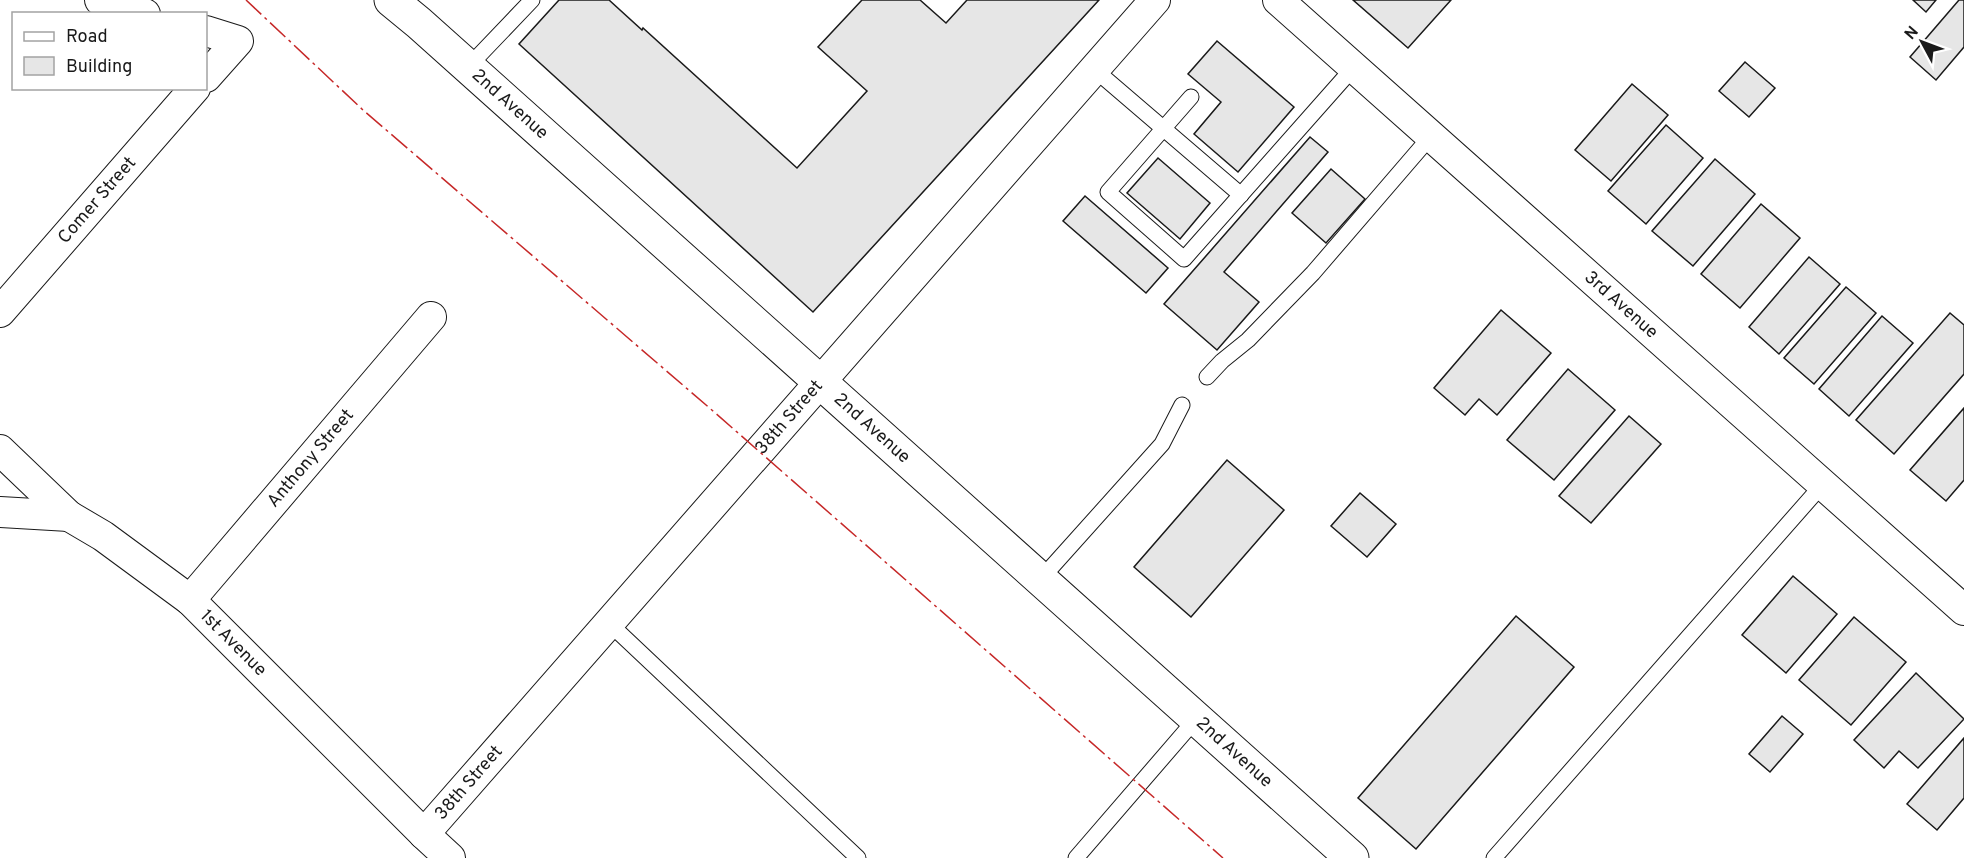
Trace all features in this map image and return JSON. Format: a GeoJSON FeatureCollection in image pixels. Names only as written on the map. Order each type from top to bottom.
{"type":"FeatureCollection","features":[{"type":"Feature","properties":{"kind":"main road","name":"2nd Avenue"},"geometry":{"type":"LineString","coordinates":[[391,0],[1352,858]]}},
{"type":"Feature","properties":{"kind":"street"},"geometry":{"type":"LineString","coordinates":[[100,0],[139,12]]}},
{"type":"Feature","properties":{"kind":"street","name":"38th Street"},"geometry":{"type":"LineString","coordinates":[[424,834],[1155,0]]}},
{"type":"Feature","properties":{"kind":"street","name":"3rd Avenue"},"geometry":{"type":"LineString","coordinates":[[1278,0],[1964,610]]}},
{"type":"Feature","properties":{"kind":"street"},"geometry":{"type":"LineString","coordinates":[[207,32],[238,41],[207,76]]}},
{"type":"Feature","properties":{"kind":"street","name":"Comer Street"},"geometry":{"type":"LineString","coordinates":[[0,312],[193,90]]}},
{"type":"Feature","properties":{"kind":"street","name":"Anthony Street"},"geometry":{"type":"LineString","coordinates":[[190,600],[431,317]]}},
{"type":"Feature","properties":{"kind":"street","name":"1st Avenue"},"geometry":{"type":"LineString","coordinates":[[0,450],[69,516],[103,536],[190,600],[450,858]]}},
{"type":"Feature","properties":{"kind":"street"},"geometry":{"type":"LineString","coordinates":[[0,512],[69,516]]}},
{"type":"Feature","properties":{"kind":"lane"},"geometry":{"type":"LineString","coordinates":[[468,67],[532,0]]}},
{"type":"Feature","properties":{"kind":"lane"},"geometry":{"type":"LineString","coordinates":[[1191,97],[1108,192],[1184,259],[1354,68]]}},
{"type":"Feature","properties":{"kind":"lane"},"geometry":{"type":"LineString","coordinates":[[1094,69],[1241,195]]}},
{"type":"Feature","properties":{"kind":"lane"},"geometry":{"type":"LineString","coordinates":[[1207,378],[1313,273],[1431,136]]}},
{"type":"Feature","properties":{"kind":"lane"},"geometry":{"type":"LineString","coordinates":[[1040,580],[1162,444],[1182,405]]}},
{"type":"Feature","properties":{"kind":"lane"},"geometry":{"type":"LineString","coordinates":[[1501,855],[1823,484]]}},
{"type":"Feature","properties":{"kind":"lane"},"geometry":{"type":"LineString","coordinates":[[609,623],[858,858]]}},
{"type":"Feature","properties":{"kind":"lane"},"geometry":{"type":"LineString","coordinates":[[1076,858],[1196,719]]}},
{"type":"Feature","properties":{"kind":"building"},"geometry":{"type":"Polygon","coordinates":[[[559,0],[609,0],[797,168],[867,91],[818,47],[862,0],[920,0],[946,23],[967,0],[1099,0],[813,312],[519,44],[559,0]]]}},
{"type":"Feature","properties":{"kind":"building"},"geometry":{"type":"Polygon","coordinates":[[[1353,0],[1451,0],[1408,48],[1353,0]]]}},
{"type":"Feature","properties":{"kind":"building"},"geometry":{"type":"Polygon","coordinates":[[[1913,0],[1936,0],[1926,12],[1913,0]]]}},
{"type":"Feature","properties":{"kind":"building"},"geometry":{"type":"Polygon","coordinates":[[[1959,0],[1964,0],[1964,47],[1936,80],[1910,57],[1959,0]]]}},
{"type":"Feature","properties":{"kind":"building"},"geometry":{"type":"Polygon","coordinates":[[[1217,41],[1294,107],[1238,172],[1194,134],[1221,102],[1188,74],[1217,41]]]}},
{"type":"Feature","properties":{"kind":"building"},"geometry":{"type":"Polygon","coordinates":[[[1745,62],[1775,88],[1749,117],[1719,91],[1745,62]]]}},
{"type":"Feature","properties":{"kind":"building"},"geometry":{"type":"Polygon","coordinates":[[[1632,84],[1668,115],[1611,181],[1575,150],[1632,84]]]}},
{"type":"Feature","properties":{"kind":"building"},"geometry":{"type":"Polygon","coordinates":[[[1666,125],[1703,158],[1646,224],[1608,191],[1666,125]]]}},
{"type":"Feature","properties":{"kind":"building"},"geometry":{"type":"Polygon","coordinates":[[[1310,137],[1328,152],[1224,272],[1259,302],[1217,350],[1164,304],[1310,137]]]}},
{"type":"Feature","properties":{"kind":"building"},"geometry":{"type":"Polygon","coordinates":[[[1158,158],[1210,203],[1180,239],[1127,193],[1158,158]]]}},
{"type":"Feature","properties":{"kind":"building"},"geometry":{"type":"Polygon","coordinates":[[[1715,159],[1755,194],[1693,266],[1652,231],[1715,159]]]}},
{"type":"Feature","properties":{"kind":"building"},"geometry":{"type":"Polygon","coordinates":[[[1331,169],[1365,199],[1326,243],[1292,213],[1331,169]]]}},
{"type":"Feature","properties":{"kind":"building"},"geometry":{"type":"Polygon","coordinates":[[[1085,196],[1168,268],[1146,293],[1063,221],[1085,196]]]}},
{"type":"Feature","properties":{"kind":"building"},"geometry":{"type":"Polygon","coordinates":[[[1761,204],[1800,238],[1740,308],[1701,274],[1761,204]]]}},
{"type":"Feature","properties":{"kind":"building"},"geometry":{"type":"Polygon","coordinates":[[[1809,257],[1840,284],[1779,354],[1749,327],[1809,257]]]}},
{"type":"Feature","properties":{"kind":"building"},"geometry":{"type":"Polygon","coordinates":[[[1846,287],[1876,313],[1814,384],[1784,358],[1846,287]]]}},
{"type":"Feature","properties":{"kind":"building"},"geometry":{"type":"Polygon","coordinates":[[[1501,310],[1551,353],[1497,415],[1479,399],[1465,415],[1434,388],[1501,310]]]}},
{"type":"Feature","properties":{"kind":"building"},"geometry":{"type":"Polygon","coordinates":[[[1950,313],[1964,325],[1964,374],[1894,454],[1856,420],[1950,313]]]}},
{"type":"Feature","properties":{"kind":"building"},"geometry":{"type":"Polygon","coordinates":[[[1882,316],[1913,343],[1849,416],[1819,389],[1882,316]]]}},
{"type":"Feature","properties":{"kind":"building"},"geometry":{"type":"Polygon","coordinates":[[[1568,369],[1615,410],[1554,480],[1507,440],[1568,369]]]}},
{"type":"Feature","properties":{"kind":"building"},"geometry":{"type":"Polygon","coordinates":[[[1964,408],[1964,480],[1946,501],[1910,470],[1964,408]]]}},
{"type":"Feature","properties":{"kind":"building"},"geometry":{"type":"Polygon","coordinates":[[[1629,416],[1661,444],[1591,523],[1559,496],[1629,416]]]}},
{"type":"Feature","properties":{"kind":"building"},"geometry":{"type":"Polygon","coordinates":[[[1227,460],[1284,510],[1191,617],[1134,567],[1227,460]]]}},
{"type":"Feature","properties":{"kind":"building"},"geometry":{"type":"Polygon","coordinates":[[[1360,493],[1396,524],[1367,557],[1331,526],[1360,493]]]}},
{"type":"Feature","properties":{"kind":"building"},"geometry":{"type":"Polygon","coordinates":[[[1793,576],[1837,614],[1786,673],[1742,635],[1793,576]]]}},
{"type":"Feature","properties":{"kind":"building"},"geometry":{"type":"Polygon","coordinates":[[[1516,616],[1574,667],[1416,849],[1358,798],[1516,616]]]}},
{"type":"Feature","properties":{"kind":"building"},"geometry":{"type":"Polygon","coordinates":[[[1854,617],[1906,662],[1851,725],[1799,680],[1854,617]]]}},
{"type":"Feature","properties":{"kind":"building"},"geometry":{"type":"Polygon","coordinates":[[[1916,673],[1964,719],[1918,768],[1899,751],[1884,768],[1854,740],[1916,673]]]}},
{"type":"Feature","properties":{"kind":"building"},"geometry":{"type":"Polygon","coordinates":[[[1782,716],[1803,734],[1770,772],[1749,754],[1782,716]]]}},
{"type":"Feature","properties":{"kind":"building"},"geometry":{"type":"Polygon","coordinates":[[[1964,738],[1964,798],[1937,830],[1907,804],[1964,738]]]}},
{"type":"Feature","properties":{"kind":"power"},"geometry":{"type":"LineString","coordinates":[[246,0],[363,110],[713,411],[1223,858]]}}]}
